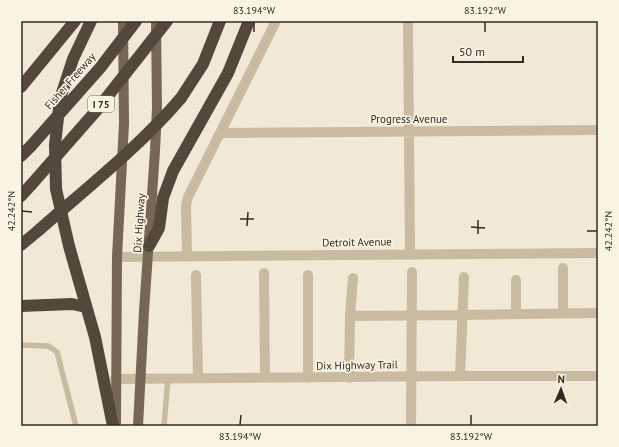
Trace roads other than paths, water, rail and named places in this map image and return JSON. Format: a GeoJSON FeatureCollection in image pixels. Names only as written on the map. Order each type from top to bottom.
{"type":"FeatureCollection","features":[{"type":"Feature","properties":{"kind":"highway"},"geometry":{"type":"LineString","coordinates":[[21,87],[75,21]]}},
{"type":"Feature","properties":{"kind":"highway"},"geometry":{"type":"LineString","coordinates":[[91,21],[79,44],[60,99],[55,145],[56,189],[69,246],[95,336],[114,426]]}},
{"type":"Feature","properties":{"kind":"highway","name":"Fisher Freeway"},"geometry":{"type":"LineString","coordinates":[[21,156],[100,68],[136,21]]}},
{"type":"Feature","properties":{"kind":"highway","name":"I 75"},"geometry":{"type":"LineString","coordinates":[[21,196],[96,111],[167,21]]}},
{"type":"Feature","properties":{"kind":"highway"},"geometry":{"type":"LineString","coordinates":[[21,245],[139,144],[161,122],[181,98],[203,64],[220,21]]}},
{"type":"Feature","properties":{"kind":"highway"},"geometry":{"type":"LineString","coordinates":[[149,251],[159,228],[163,198],[173,171],[228,73],[249,21]]}},
{"type":"Feature","properties":{"kind":"highway"},"geometry":{"type":"LineString","coordinates":[[21,306],[72,304],[86,307]]}},
{"type":"Feature","properties":{"kind":"main road","name":"Dix Highway"},"geometry":{"type":"LineString","coordinates":[[114,426],[117,257],[124,124],[123,21]]}},
{"type":"Feature","properties":{"kind":"main road","name":"Dix Highway"},"geometry":{"type":"LineString","coordinates":[[138,426],[157,108],[156,21]]}},
{"type":"Feature","properties":{"kind":"street"},"geometry":{"type":"LineString","coordinates":[[187,256],[186,206],[188,197],[276,21]]}},
{"type":"Feature","properties":{"kind":"street"},"geometry":{"type":"LineString","coordinates":[[408,21],[410,254]]}},
{"type":"Feature","properties":{"kind":"street","name":"Progress Avenue"},"geometry":{"type":"LineString","coordinates":[[220,133],[598,130]]}},
{"type":"Feature","properties":{"kind":"street","name":"Detroit Avenue"},"geometry":{"type":"LineString","coordinates":[[117,257],[149,251],[187,256],[598,252]]}},
{"type":"Feature","properties":{"kind":"street"},"geometry":{"type":"LineString","coordinates":[[563,268],[563,313]]}},
{"type":"Feature","properties":{"kind":"street"},"geometry":{"type":"LineString","coordinates":[[411,426],[412,272]]}},
{"type":"Feature","properties":{"kind":"street"},"geometry":{"type":"LineString","coordinates":[[264,273],[265,377]]}},
{"type":"Feature","properties":{"kind":"street"},"geometry":{"type":"LineString","coordinates":[[308,275],[308,378]]}},
{"type":"Feature","properties":{"kind":"street"},"geometry":{"type":"LineString","coordinates":[[196,276],[198,378]]}},
{"type":"Feature","properties":{"kind":"street"},"geometry":{"type":"LineString","coordinates":[[460,376],[464,277]]}},
{"type":"Feature","properties":{"kind":"street"},"geometry":{"type":"LineString","coordinates":[[349,378],[350,316],[353,278]]}},
{"type":"Feature","properties":{"kind":"street"},"geometry":{"type":"LineString","coordinates":[[516,280],[516,314]]}},
{"type":"Feature","properties":{"kind":"street"},"geometry":{"type":"LineString","coordinates":[[350,316],[462,316],[598,313]]}},
{"type":"Feature","properties":{"kind":"street","name":"Dix Highway Trail"},"geometry":{"type":"LineString","coordinates":[[115,379],[598,376]]}},
{"type":"Feature","properties":{"kind":"lane"},"geometry":{"type":"LineString","coordinates":[[21,345],[48,346],[57,352],[76,426]]}},
{"type":"Feature","properties":{"kind":"lane"},"geometry":{"type":"LineString","coordinates":[[164,426],[168,378]]}}]}
